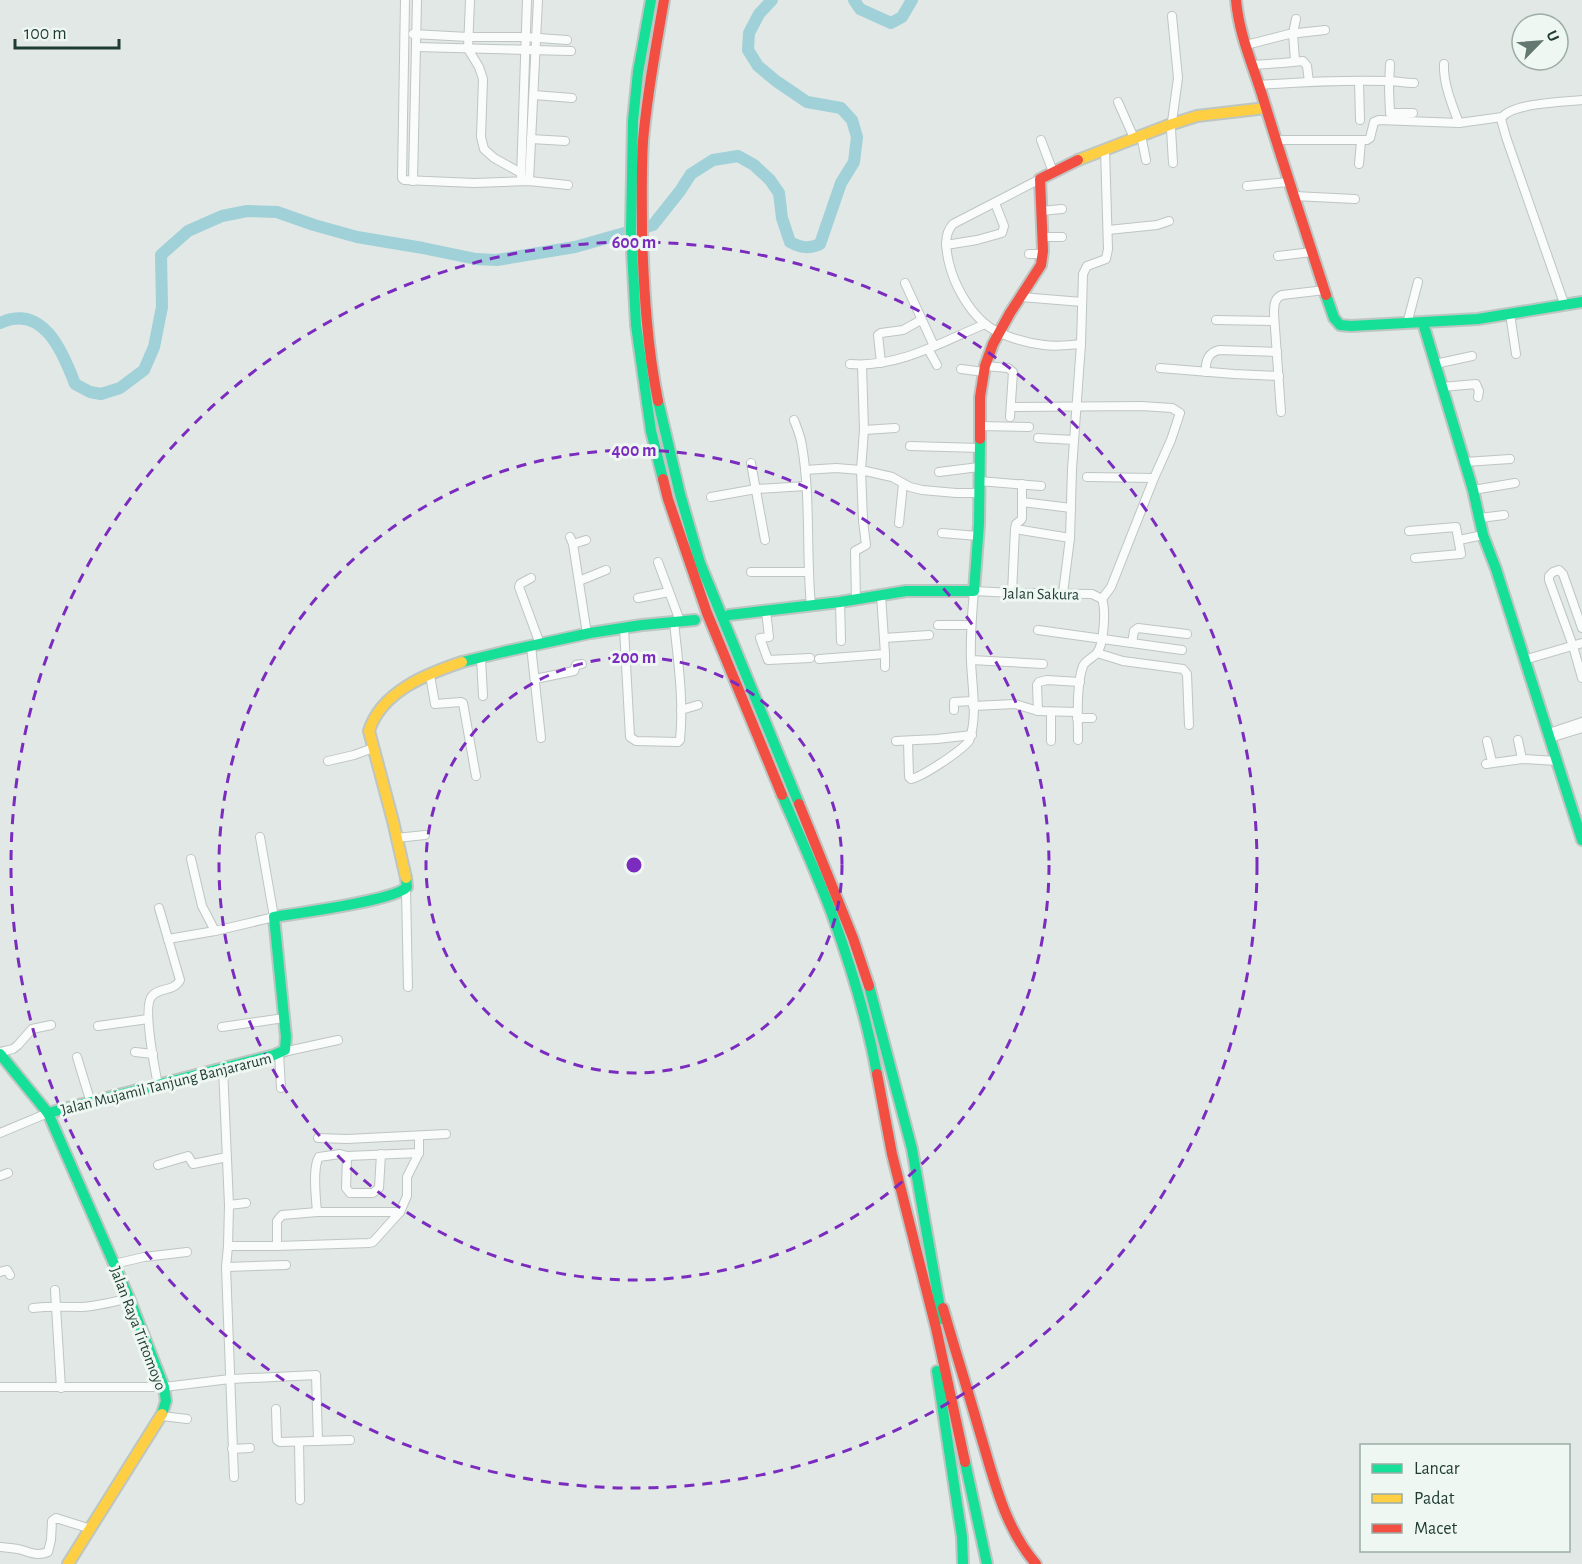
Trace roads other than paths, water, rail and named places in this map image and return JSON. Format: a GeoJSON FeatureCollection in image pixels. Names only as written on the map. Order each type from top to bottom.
{"type":"FeatureCollection","features":[{"type":"Feature","properties":{"kind":"main road"},"geometry":{"type":"LineString","coordinates":[[651,0],[638,72],[633,121],[638,283],[636,325],[651,431],[668,500],[707,613],[832,914],[859,995],[870,1036],[892,1154],[930,1286],[996,1564]]}},
{"type":"Feature","properties":{"kind":"main road"},"geometry":{"type":"LineString","coordinates":[[636,175],[664,0]]}},
{"type":"Feature","properties":{"kind":"main road"},"geometry":{"type":"LineString","coordinates":[[1236,0],[1238,20],[1289,182],[1334,318],[1340,325],[1407,324],[1478,319],[1582,302]]}},
{"type":"Feature","properties":{"kind":"main road"},"geometry":{"type":"LineString","coordinates":[[729,615],[856,600],[906,591],[974,591],[978,536],[980,397],[985,369],[993,344],[1010,313],[1040,268],[1043,254],[1040,179],[1105,149],[1196,116],[1266,108]]}},
{"type":"Feature","properties":{"kind":"main road"},"geometry":{"type":"LineString","coordinates":[[638,283],[660,412],[685,517],[700,563],[853,938],[868,982],[912,1149],[962,1537],[963,1564]]}},
{"type":"Feature","properties":{"kind":"main road"},"geometry":{"type":"LineString","coordinates":[[1423,323],[1473,490],[1483,535],[1496,568],[1582,838]]}},
{"type":"Feature","properties":{"kind":"main road"},"geometry":{"type":"LineString","coordinates":[[274,917],[392,895],[406,889],[406,875],[369,729],[376,714],[406,687],[457,664],[536,645],[624,628],[695,620]]}},
{"type":"Feature","properties":{"kind":"main road","name":"Jalan Mujamil Tanjung Banjararum"},"geometry":{"type":"LineString","coordinates":[[48,1113],[281,1053],[286,1046],[274,917]]}},
{"type":"Feature","properties":{"kind":"main road","name":"Jalan Raya Tirtomoyo"},"geometry":{"type":"LineString","coordinates":[[0,1053],[48,1113],[167,1390],[162,1416],[68,1564]]}},
{"type":"Feature","properties":{"kind":"main road"},"geometry":{"type":"LineString","coordinates":[[930,1286],[936,1328],[987,1564]]}},
{"type":"Feature","properties":{"kind":"main road"},"geometry":{"type":"LineString","coordinates":[[930,1286],[952,1336],[1007,1520],[1036,1564]]}},
{"type":"Feature","properties":{"kind":"street"},"geometry":{"type":"LineString","coordinates":[[405,0],[402,178],[413,181],[474,183],[523,178],[568,185]]}},
{"type":"Feature","properties":{"kind":"street"},"geometry":{"type":"LineString","coordinates":[[413,181],[417,0]]}},
{"type":"Feature","properties":{"kind":"street"},"geometry":{"type":"LineString","coordinates":[[470,0],[468,49],[483,79],[481,137],[484,149],[523,178]]}},
{"type":"Feature","properties":{"kind":"street"},"geometry":{"type":"LineString","coordinates":[[523,178],[524,51],[527,0]]}},
{"type":"Feature","properties":{"kind":"street"},"geometry":{"type":"LineString","coordinates":[[523,178],[531,139],[538,0]]}},
{"type":"Feature","properties":{"kind":"street"},"geometry":{"type":"LineString","coordinates":[[1172,16],[1178,78],[1171,129],[1173,163]]}},
{"type":"Feature","properties":{"kind":"street"},"geometry":{"type":"LineString","coordinates":[[1295,61],[1293,33],[1296,19]]}},
{"type":"Feature","properties":{"kind":"street"},"geometry":{"type":"LineString","coordinates":[[1246,45],[1293,33],[1325,30]]}},
{"type":"Feature","properties":{"kind":"street"},"geometry":{"type":"LineString","coordinates":[[405,34],[567,39]]}},
{"type":"Feature","properties":{"kind":"street"},"geometry":{"type":"LineString","coordinates":[[416,47],[571,51]]}},
{"type":"Feature","properties":{"kind":"street"},"geometry":{"type":"LineString","coordinates":[[1252,65],[1303,61],[1306,64],[1309,82]]}},
{"type":"Feature","properties":{"kind":"street"},"geometry":{"type":"LineString","coordinates":[[1390,64],[1390,113],[1413,113]]}},
{"type":"Feature","properties":{"kind":"street"},"geometry":{"type":"LineString","coordinates":[[1444,64],[1448,90],[1459,123]]}},
{"type":"Feature","properties":{"kind":"street"},"geometry":{"type":"LineString","coordinates":[[1359,81],[1360,120]]}},
{"type":"Feature","properties":{"kind":"street"},"geometry":{"type":"LineString","coordinates":[[1259,85],[1359,81],[1414,83]]}},
{"type":"Feature","properties":{"kind":"street"},"geometry":{"type":"LineString","coordinates":[[534,95],[572,98]]}},
{"type":"Feature","properties":{"kind":"street"},"geometry":{"type":"LineString","coordinates":[[1276,140],[1361,141],[1370,138],[1374,122],[1378,120],[1459,123],[1502,117],[1527,106],[1582,100]]}},
{"type":"Feature","properties":{"kind":"street"},"geometry":{"type":"LineString","coordinates":[[1118,102],[1138,137],[1146,160]]}},
{"type":"Feature","properties":{"kind":"street"},"geometry":{"type":"LineString","coordinates":[[1502,117],[1502,125],[1565,306]]}},
{"type":"Feature","properties":{"kind":"street"},"geometry":{"type":"LineString","coordinates":[[531,139],[565,141]]}},
{"type":"Feature","properties":{"kind":"street"},"geometry":{"type":"LineString","coordinates":[[1041,140],[1053,172]]}},
{"type":"Feature","properties":{"kind":"street"},"geometry":{"type":"LineString","coordinates":[[1359,164],[1361,141]]}},
{"type":"Feature","properties":{"kind":"street"},"geometry":{"type":"LineString","coordinates":[[1063,593],[1070,538],[1084,270],[1087,266],[1107,258],[1105,149]]}},
{"type":"Feature","properties":{"kind":"street"},"geometry":{"type":"LineString","coordinates":[[1040,179],[953,224],[948,231],[946,245],[952,274],[974,312],[985,324],[999,333],[1045,345],[1081,344]]}},
{"type":"Feature","properties":{"kind":"street"},"geometry":{"type":"LineString","coordinates":[[1247,186],[1289,182]]}},
{"type":"Feature","properties":{"kind":"street"},"geometry":{"type":"LineString","coordinates":[[1294,196],[1355,199]]}},
{"type":"Feature","properties":{"kind":"street"},"geometry":{"type":"LineString","coordinates":[[946,245],[1002,233],[1004,226],[995,203]]}},
{"type":"Feature","properties":{"kind":"street"},"geometry":{"type":"LineString","coordinates":[[1041,211],[1062,209]]}},
{"type":"Feature","properties":{"kind":"street"},"geometry":{"type":"LineString","coordinates":[[1108,230],[1157,225],[1169,221]]}},
{"type":"Feature","properties":{"kind":"street"},"geometry":{"type":"LineString","coordinates":[[1042,237],[1062,237]]}},
{"type":"Feature","properties":{"kind":"street"},"geometry":{"type":"LineString","coordinates":[[1278,256],[1312,252]]}},
{"type":"Feature","properties":{"kind":"street"},"geometry":{"type":"LineString","coordinates":[[1029,254],[1043,254]]}},
{"type":"Feature","properties":{"kind":"street"},"geometry":{"type":"LineString","coordinates":[[1407,324],[1418,282]]}},
{"type":"Feature","properties":{"kind":"street"},"geometry":{"type":"LineString","coordinates":[[905,284],[937,365]]}},
{"type":"Feature","properties":{"kind":"street"},"geometry":{"type":"LineString","coordinates":[[1281,412],[1274,321],[1275,302],[1278,296],[1326,290]]}},
{"type":"Feature","properties":{"kind":"street"},"geometry":{"type":"LineString","coordinates":[[1022,297],[1082,302]]}},
{"type":"Feature","properties":{"kind":"street"},"geometry":{"type":"LineString","coordinates":[[1510,314],[1516,354]]}},
{"type":"Feature","properties":{"kind":"street"},"geometry":{"type":"LineString","coordinates":[[881,363],[878,335],[903,330],[921,320]]}},
{"type":"Feature","properties":{"kind":"street"},"geometry":{"type":"LineString","coordinates":[[1216,320],[1274,321]]}},
{"type":"Feature","properties":{"kind":"street"},"geometry":{"type":"LineString","coordinates":[[850,364],[881,363],[912,356],[985,324]]}},
{"type":"Feature","properties":{"kind":"street"},"geometry":{"type":"LineString","coordinates":[[1206,372],[1209,356],[1219,350],[1277,352]]}},
{"type":"Feature","properties":{"kind":"street"},"geometry":{"type":"LineString","coordinates":[[1435,364],[1472,356]]}},
{"type":"Feature","properties":{"kind":"street"},"geometry":{"type":"LineString","coordinates":[[856,600],[855,551],[866,545],[861,470],[864,430],[862,365]]}},
{"type":"Feature","properties":{"kind":"street"},"geometry":{"type":"LineString","coordinates":[[1160,368],[1279,376]]}},
{"type":"Feature","properties":{"kind":"street"},"geometry":{"type":"LineString","coordinates":[[961,369],[1011,369],[1013,372],[1010,417]]}},
{"type":"Feature","properties":{"kind":"street"},"geometry":{"type":"LineString","coordinates":[[1442,387],[1476,384],[1479,391],[1478,397]]}},
{"type":"Feature","properties":{"kind":"street"},"geometry":{"type":"LineString","coordinates":[[1012,407],[1157,407],[1172,408],[1180,413],[1111,586],[1102,599]]}},
{"type":"Feature","properties":{"kind":"street"},"geometry":{"type":"LineString","coordinates":[[794,420],[802,445],[805,470],[811,606]]}},
{"type":"Feature","properties":{"kind":"street"},"geometry":{"type":"LineString","coordinates":[[979,426],[1029,427]]}},
{"type":"Feature","properties":{"kind":"street"},"geometry":{"type":"LineString","coordinates":[[864,430],[895,428]]}},
{"type":"Feature","properties":{"kind":"street"},"geometry":{"type":"LineString","coordinates":[[1038,438],[1074,440]]}},
{"type":"Feature","properties":{"kind":"street"},"geometry":{"type":"LineString","coordinates":[[910,446],[980,448]]}},
{"type":"Feature","properties":{"kind":"street"},"geometry":{"type":"LineString","coordinates":[[1465,462],[1510,459]]}},
{"type":"Feature","properties":{"kind":"street"},"geometry":{"type":"LineString","coordinates":[[751,464],[765,540]]}},
{"type":"Feature","properties":{"kind":"street"},"geometry":{"type":"LineString","coordinates":[[939,472],[979,467]]}},
{"type":"Feature","properties":{"kind":"street"},"geometry":{"type":"LineString","coordinates":[[805,470],[836,468],[861,470],[892,477],[903,484],[929,491],[979,493]]}},
{"type":"Feature","properties":{"kind":"street"},"geometry":{"type":"LineString","coordinates":[[1087,477],[1154,478]]}},
{"type":"Feature","properties":{"kind":"street"},"geometry":{"type":"LineString","coordinates":[[979,481],[1041,486]]}},
{"type":"Feature","properties":{"kind":"street"},"geometry":{"type":"LineString","coordinates":[[1473,490],[1515,483]]}},
{"type":"Feature","properties":{"kind":"street"},"geometry":{"type":"LineString","coordinates":[[899,523],[903,484]]}},
{"type":"Feature","properties":{"kind":"street"},"geometry":{"type":"LineString","coordinates":[[1012,593],[1015,530],[1016,524],[1022,519],[1022,484]]}},
{"type":"Feature","properties":{"kind":"street"},"geometry":{"type":"LineString","coordinates":[[711,497],[756,489],[806,486]]}},
{"type":"Feature","properties":{"kind":"street"},"geometry":{"type":"LineString","coordinates":[[1022,502],[1071,508]]}},
{"type":"Feature","properties":{"kind":"street"},"geometry":{"type":"LineString","coordinates":[[1480,518],[1504,515]]}},
{"type":"Feature","properties":{"kind":"street"},"geometry":{"type":"LineString","coordinates":[[1409,531],[1456,527],[1460,540],[1461,554],[1415,558]]}},
{"type":"Feature","properties":{"kind":"street"},"geometry":{"type":"LineString","coordinates":[[1015,530],[1070,538]]}},
{"type":"Feature","properties":{"kind":"street"},"geometry":{"type":"LineString","coordinates":[[942,533],[978,536]]}},
{"type":"Feature","properties":{"kind":"street"},"geometry":{"type":"LineString","coordinates":[[1460,540],[1483,535]]}},
{"type":"Feature","properties":{"kind":"street"},"geometry":{"type":"LineString","coordinates":[[586,540],[571,540],[587,634]]}},
{"type":"Feature","properties":{"kind":"street"},"geometry":{"type":"LineString","coordinates":[[624,628],[631,738],[636,741],[679,742],[682,699],[677,621],[658,562]]}},
{"type":"Feature","properties":{"kind":"street"},"geometry":{"type":"LineString","coordinates":[[579,581],[606,570]]}},
{"type":"Feature","properties":{"kind":"street"},"geometry":{"type":"LineString","coordinates":[[1582,628],[1563,574],[1559,570],[1553,572],[1549,580],[1582,678]]}},
{"type":"Feature","properties":{"kind":"street"},"geometry":{"type":"LineString","coordinates":[[751,572],[809,572]]}},
{"type":"Feature","properties":{"kind":"street"},"geometry":{"type":"LineString","coordinates":[[531,578],[519,586],[536,645],[536,679],[541,738]]}},
{"type":"Feature","properties":{"kind":"street"},"geometry":{"type":"LineString","coordinates":[[908,741],[909,777],[914,779],[966,745],[972,735],[971,625],[974,591]]}},
{"type":"Feature","properties":{"kind":"street","name":"Jalan Sakura"},"geometry":{"type":"LineString","coordinates":[[974,591],[1092,594],[1102,599],[1104,609],[1102,639],[1097,653],[1085,663],[1080,682]]}},
{"type":"Feature","properties":{"kind":"street"},"geometry":{"type":"LineString","coordinates":[[638,598],[669,592]]}},
{"type":"Feature","properties":{"kind":"street"},"geometry":{"type":"LineString","coordinates":[[881,595],[885,667]]}},
{"type":"Feature","properties":{"kind":"street"},"geometry":{"type":"LineString","coordinates":[[840,602],[841,641]]}},
{"type":"Feature","properties":{"kind":"street"},"geometry":{"type":"LineString","coordinates":[[766,611],[769,637],[760,638],[768,660],[810,658]]}},
{"type":"Feature","properties":{"kind":"street"},"geometry":{"type":"LineString","coordinates":[[938,625],[971,625]]}},
{"type":"Feature","properties":{"kind":"street"},"geometry":{"type":"LineString","coordinates":[[1132,643],[1134,631],[1138,628],[1187,634]]}},
{"type":"Feature","properties":{"kind":"street"},"geometry":{"type":"LineString","coordinates":[[1038,630],[1182,650]]}},
{"type":"Feature","properties":{"kind":"street"},"geometry":{"type":"LineString","coordinates":[[884,638],[929,635]]}},
{"type":"Feature","properties":{"kind":"street"},"geometry":{"type":"LineString","coordinates":[[1524,660],[1582,643]]}},
{"type":"Feature","properties":{"kind":"street"},"geometry":{"type":"LineString","coordinates":[[1097,653],[1123,661],[1184,669],[1187,674],[1189,725]]}},
{"type":"Feature","properties":{"kind":"street"},"geometry":{"type":"LineString","coordinates":[[819,659],[885,654]]}},
{"type":"Feature","properties":{"kind":"street"},"geometry":{"type":"LineString","coordinates":[[481,658],[483,696]]}},
{"type":"Feature","properties":{"kind":"street"},"geometry":{"type":"LineString","coordinates":[[971,660],[1043,664]]}},
{"type":"Feature","properties":{"kind":"street"},"geometry":{"type":"LineString","coordinates":[[536,679],[574,671],[576,665],[582,664]]}},
{"type":"Feature","properties":{"kind":"street"},"geometry":{"type":"LineString","coordinates":[[430,675],[435,704],[463,703],[476,776]]}},
{"type":"Feature","properties":{"kind":"street"},"geometry":{"type":"LineString","coordinates":[[1038,711],[1037,685],[1039,682],[1047,680],[1080,682],[1077,715],[1078,740]]}},
{"type":"Feature","properties":{"kind":"street"},"geometry":{"type":"LineString","coordinates":[[954,710],[954,702],[1015,705],[1038,711],[1092,718]]}},
{"type":"Feature","properties":{"kind":"street"},"geometry":{"type":"LineString","coordinates":[[681,710],[698,705]]}},
{"type":"Feature","properties":{"kind":"street"},"geometry":{"type":"LineString","coordinates":[[1051,712],[1051,741]]}},
{"type":"Feature","properties":{"kind":"street"},"geometry":{"type":"LineString","coordinates":[[1549,736],[1582,722]]}},
{"type":"Feature","properties":{"kind":"street"},"geometry":{"type":"LineString","coordinates":[[1564,731],[1582,728]]}},
{"type":"Feature","properties":{"kind":"street"},"geometry":{"type":"LineString","coordinates":[[896,741],[972,735]]}},
{"type":"Feature","properties":{"kind":"street"},"geometry":{"type":"LineString","coordinates":[[1518,740],[1522,759]]}},
{"type":"Feature","properties":{"kind":"street"},"geometry":{"type":"LineString","coordinates":[[1487,741],[1489,763],[1522,759],[1557,761]]}},
{"type":"Feature","properties":{"kind":"street"},"geometry":{"type":"LineString","coordinates":[[328,761],[373,748]]}},
{"type":"Feature","properties":{"kind":"street"},"geometry":{"type":"LineString","coordinates":[[396,838],[425,835]]}},
{"type":"Feature","properties":{"kind":"street"},"geometry":{"type":"LineString","coordinates":[[168,939],[274,917],[260,837]]}},
{"type":"Feature","properties":{"kind":"street"},"geometry":{"type":"LineString","coordinates":[[191,859],[202,906],[215,931]]}},
{"type":"Feature","properties":{"kind":"street"},"geometry":{"type":"LineString","coordinates":[[406,889],[408,987]]}},
{"type":"Feature","properties":{"kind":"street"},"geometry":{"type":"LineString","coordinates":[[158,1085],[148,1019],[150,997],[157,992],[177,986],[179,982],[159,908]]}},
{"type":"Feature","properties":{"kind":"street"},"geometry":{"type":"LineString","coordinates":[[222,1027],[284,1018]]}},
{"type":"Feature","properties":{"kind":"street"},"geometry":{"type":"LineString","coordinates":[[98,1026],[148,1019]]}},
{"type":"Feature","properties":{"kind":"street"},"geometry":{"type":"LineString","coordinates":[[0,1053],[13,1049],[32,1029],[51,1025]]}},
{"type":"Feature","properties":{"kind":"street"},"geometry":{"type":"LineString","coordinates":[[281,1088],[281,1053],[338,1040]]}},
{"type":"Feature","properties":{"kind":"street"},"geometry":{"type":"LineString","coordinates":[[135,1052],[153,1054]]}},
{"type":"Feature","properties":{"kind":"street"},"geometry":{"type":"LineString","coordinates":[[77,1057],[91,1103]]}},
{"type":"Feature","properties":{"kind":"street"},"geometry":{"type":"LineString","coordinates":[[223,1068],[229,1205],[226,1267],[234,1477]]}},
{"type":"Feature","properties":{"kind":"street"},"geometry":{"type":"LineString","coordinates":[[0,1133],[48,1113]]}},
{"type":"Feature","properties":{"kind":"street"},"geometry":{"type":"LineString","coordinates":[[318,1138],[446,1134]]}},
{"type":"Feature","properties":{"kind":"street"},"geometry":{"type":"LineString","coordinates":[[228,1246],[370,1243],[374,1241],[400,1212],[407,1196],[408,1173],[419,1153],[418,1136]]}},
{"type":"Feature","properties":{"kind":"street"},"geometry":{"type":"LineString","coordinates":[[340,1139],[344,1155],[346,1188],[350,1193],[377,1191],[381,1154]]}},
{"type":"Feature","properties":{"kind":"street"},"geometry":{"type":"LineString","coordinates":[[317,1212],[316,1172],[317,1159],[320,1157],[419,1153]]}},
{"type":"Feature","properties":{"kind":"street"},"geometry":{"type":"LineString","coordinates":[[158,1165],[186,1156],[189,1156],[193,1164],[227,1157]]}},
{"type":"Feature","properties":{"kind":"street"},"geometry":{"type":"LineString","coordinates":[[229,1205],[246,1203]]}},
{"type":"Feature","properties":{"kind":"street"},"geometry":{"type":"LineString","coordinates":[[277,1246],[277,1221],[282,1215],[317,1212],[400,1212]]}},
{"type":"Feature","properties":{"kind":"street"},"geometry":{"type":"LineString","coordinates":[[114,1264],[144,1257],[187,1252]]}},
{"type":"Feature","properties":{"kind":"street"},"geometry":{"type":"LineString","coordinates":[[226,1267],[286,1265]]}},
{"type":"Feature","properties":{"kind":"street"},"geometry":{"type":"LineString","coordinates":[[0,1272],[7,1270],[10,1275]]}},
{"type":"Feature","properties":{"kind":"street"},"geometry":{"type":"LineString","coordinates":[[55,1290],[61,1388]]}},
{"type":"Feature","properties":{"kind":"street"},"geometry":{"type":"LineString","coordinates":[[33,1308],[81,1307],[129,1298]]}},
{"type":"Feature","properties":{"kind":"street"},"geometry":{"type":"LineString","coordinates":[[0,1387],[167,1390],[230,1379],[316,1375],[318,1441]]}},
{"type":"Feature","properties":{"kind":"street"},"geometry":{"type":"LineString","coordinates":[[276,1409],[278,1441],[282,1443],[350,1440]]}},
{"type":"Feature","properties":{"kind":"street"},"geometry":{"type":"LineString","coordinates":[[162,1416],[187,1419]]}},
{"type":"Feature","properties":{"kind":"street"},"geometry":{"type":"LineString","coordinates":[[299,1442],[300,1500]]}},
{"type":"Feature","properties":{"kind":"street"},"geometry":{"type":"LineString","coordinates":[[232,1449],[250,1448]]}},
{"type":"Feature","properties":{"kind":"street"},"geometry":{"type":"LineString","coordinates":[[0,1547],[33,1554],[48,1552],[52,1521],[56,1518],[91,1529]]}},
{"type":"Feature","properties":{"kind":"waterway"},"geometry":{"type":"LineString","coordinates":[[0,323],[15,319],[28,320],[39,325],[57,345],[75,384],[90,392],[101,394],[120,388],[144,370],[154,347],[162,307],[161,255],[188,231],[222,216],[247,211],[277,212],[357,237],[476,259],[497,260],[575,247],[653,225],[691,174],[713,160],[738,156],[754,165],[770,180],[779,193],[782,218],[790,242],[805,247],[820,244],[841,183],[854,162],[857,137],[852,120],[841,108],[807,102],[758,66],[748,50],[749,33],[759,14],[772,0]]}},
{"type":"Feature","properties":{"kind":"waterway"},"geometry":{"type":"LineString","coordinates":[[854,0],[860,9],[891,23],[902,17],[912,0]]}}]}
